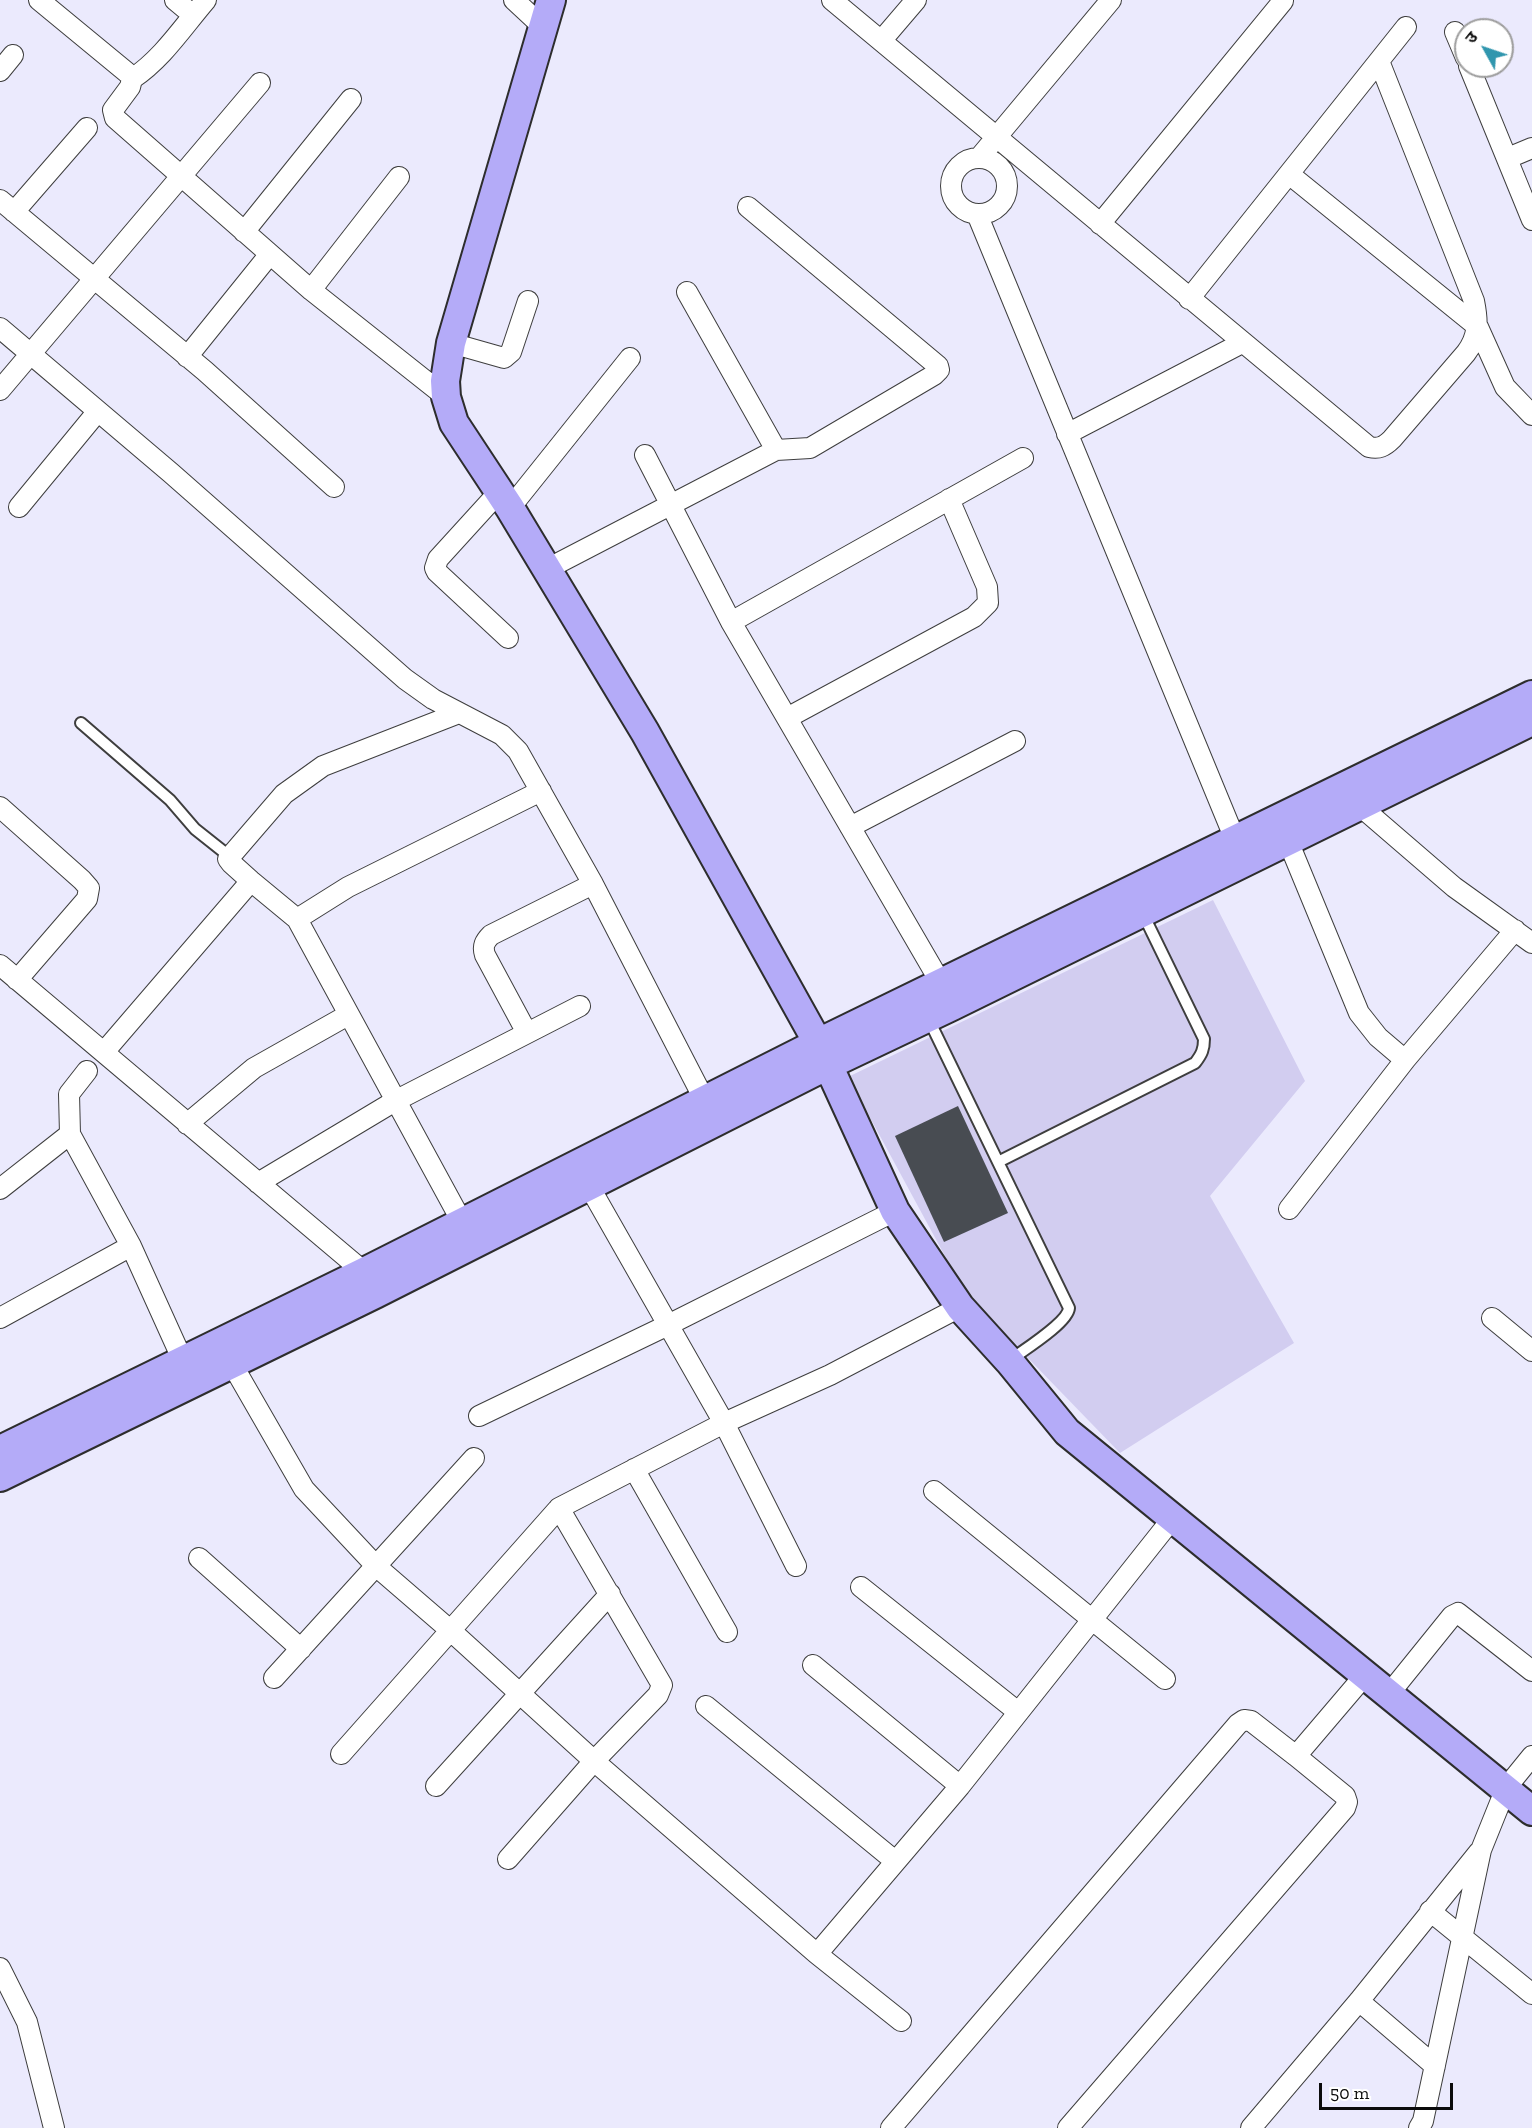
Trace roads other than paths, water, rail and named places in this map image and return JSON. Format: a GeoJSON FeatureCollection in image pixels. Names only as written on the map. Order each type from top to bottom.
{"type":"FeatureCollection","features":[{"type":"Feature","properties":{"kind":"main road"},"geometry":{"type":"LineString","coordinates":[[551,0],[451,343],[446,373],[446,397],[454,423],[462,438],[505,500],[645,732],[823,1054],[895,1211],[960,1307],[1009,1361],[1067,1431],[1532,1811]]}},
{"type":"Feature","properties":{"kind":"main road"},"geometry":{"type":"LineString","coordinates":[[0,1450],[364,1272],[705,1101],[823,1054],[928,1018],[1142,913],[1240,852],[1532,695]]}},
{"type":"Feature","properties":{"kind":"main road"},"geometry":{"type":"LineString","coordinates":[[0,1477],[589,1186],[942,984],[1240,852],[1288,841],[1532,721]]}},
{"type":"Feature","properties":{"kind":"street"},"geometry":{"type":"LineString","coordinates":[[39,0],[126,71],[132,79]]}},
{"type":"Feature","properties":{"kind":"street"},"geometry":{"type":"LineString","coordinates":[[175,0],[200,7],[162,55],[132,79],[130,87],[112,110],[115,118],[311,290],[446,397]]}},
{"type":"Feature","properties":{"kind":"street"},"geometry":{"type":"LineString","coordinates":[[514,0],[543,27]]}},
{"type":"Feature","properties":{"kind":"street"},"geometry":{"type":"LineString","coordinates":[[832,0],[1369,447],[1385,446],[1392,439],[1466,353],[1474,340],[1478,327]]}},
{"type":"Feature","properties":{"kind":"street"},"geometry":{"type":"LineString","coordinates":[[882,41],[916,0]]}},
{"type":"Feature","properties":{"kind":"street"},"geometry":{"type":"LineString","coordinates":[[979,158],[1112,0]]}},
{"type":"Feature","properties":{"kind":"street"},"geometry":{"type":"LineString","coordinates":[[1100,224],[1283,1]]}},
{"type":"Feature","properties":{"kind":"street"},"geometry":{"type":"LineString","coordinates":[[1189,299],[1406,27]]}},
{"type":"Feature","properties":{"kind":"street"},"geometry":{"type":"LineString","coordinates":[[0,71],[13,56]]}},
{"type":"Feature","properties":{"kind":"street"},"geometry":{"type":"LineString","coordinates":[[1379,61],[1474,301],[1478,327],[1505,387],[1532,415]]}},
{"type":"Feature","properties":{"kind":"street"},"geometry":{"type":"LineString","coordinates":[[1474,78],[1532,220]]}},
{"type":"Feature","properties":{"kind":"street"},"geometry":{"type":"LineString","coordinates":[[0,390],[260,83]]}},
{"type":"Feature","properties":{"kind":"street"},"geometry":{"type":"LineString","coordinates":[[244,232],[351,99]]}},
{"type":"Feature","properties":{"kind":"street"},"geometry":{"type":"LineString","coordinates":[[87,128],[7,206],[187,357],[334,487]]}},
{"type":"Feature","properties":{"kind":"street"},"geometry":{"type":"LineString","coordinates":[[1508,158],[1532,148]]}},
{"type":"Feature","properties":{"kind":"street"},"geometry":{"type":"LineString","coordinates":[[979,158],[988,159],[1002,170],[1007,187],[1006,195],[1001,203],[994,209],[977,214],[968,212],[960,206],[954,199],[951,189],[952,180],[962,164],[970,159],[979,158]]}},
{"type":"Feature","properties":{"kind":"street"},"geometry":{"type":"LineString","coordinates":[[1289,174],[1478,327]]}},
{"type":"Feature","properties":{"kind":"street"},"geometry":{"type":"LineString","coordinates":[[311,290],[399,177]]}},
{"type":"Feature","properties":{"kind":"street"},"geometry":{"type":"LineString","coordinates":[[547,569],[776,450],[810,448],[939,370],[938,366],[748,207]]}},
{"type":"Feature","properties":{"kind":"street"},"geometry":{"type":"LineString","coordinates":[[977,214],[1240,852]]}},
{"type":"Feature","properties":{"kind":"street"},"geometry":{"type":"LineString","coordinates":[[187,357],[270,254]]}},
{"type":"Feature","properties":{"kind":"street"},"geometry":{"type":"LineString","coordinates":[[687,292],[776,450]]}},
{"type":"Feature","properties":{"kind":"street"},"geometry":{"type":"LineString","coordinates":[[451,343],[504,358],[511,352],[528,301]]}},
{"type":"Feature","properties":{"kind":"street"},"geometry":{"type":"LineString","coordinates":[[0,328],[405,679],[433,699],[502,735],[518,751],[593,884],[705,1101]]}},
{"type":"Feature","properties":{"kind":"street"},"geometry":{"type":"LineString","coordinates":[[1067,434],[1242,343]]}},
{"type":"Feature","properties":{"kind":"street"},"geometry":{"type":"LineString","coordinates":[[508,638],[437,572],[435,568],[438,560],[505,500],[630,358]]}},
{"type":"Feature","properties":{"kind":"street"},"geometry":{"type":"LineString","coordinates":[[19,507],[98,411]]}},
{"type":"Feature","properties":{"kind":"street"},"geometry":{"type":"LineString","coordinates":[[645,455],[731,622],[942,984]]}},
{"type":"Feature","properties":{"kind":"street"},"geometry":{"type":"LineString","coordinates":[[731,622],[1023,458]]}},
{"type":"Feature","properties":{"kind":"street"},"geometry":{"type":"LineString","coordinates":[[787,718],[974,616],[988,603],[987,587],[950,499]]}},
{"type":"Feature","properties":{"kind":"street"},"geometry":{"type":"LineString","coordinates":[[459,713],[323,766],[284,794],[229,856],[231,863],[250,881],[297,919],[462,1222]]}},
{"type":"Feature","properties":{"kind":"street"},"geometry":{"type":"LineString","coordinates":[[850,827],[1015,741]]}},
{"type":"Feature","properties":{"kind":"street"},"geometry":{"type":"LineString","coordinates":[[297,919],[348,887],[541,791]]}},
{"type":"Feature","properties":{"kind":"street"},"geometry":{"type":"LineString","coordinates":[[1360,806],[1454,887],[1532,943]]}},
{"type":"Feature","properties":{"kind":"street"},"geometry":{"type":"LineString","coordinates":[[0,807],[89,888],[87,899],[17,980]]}},
{"type":"Feature","properties":{"kind":"street"},"geometry":{"type":"LineString","coordinates":[[1288,841],[1359,1013],[1378,1037],[1405,1060]]}},
{"type":"Feature","properties":{"kind":"street"},"geometry":{"type":"LineString","coordinates":[[104,1052],[250,881]]}},
{"type":"Feature","properties":{"kind":"street"},"geometry":{"type":"LineString","coordinates":[[527,1033],[484,956],[485,941],[492,935],[593,884]]}},
{"type":"Feature","properties":{"kind":"street"},"geometry":{"type":"LineString","coordinates":[[1288,1209],[1405,1060],[1515,930]]}},
{"type":"Feature","properties":{"kind":"street"},"geometry":{"type":"LineString","coordinates":[[0,965],[364,1272]]}},
{"type":"Feature","properties":{"kind":"street"},"geometry":{"type":"LineString","coordinates":[[258,1183],[395,1101],[580,1006]]}},
{"type":"Feature","properties":{"kind":"street"},"geometry":{"type":"LineString","coordinates":[[187,1124],[254,1068],[348,1015]]}},
{"type":"Feature","properties":{"kind":"street"},"geometry":{"type":"LineString","coordinates":[[87,1071],[69,1094],[70,1134],[130,1246],[183,1360]]}},
{"type":"Feature","properties":{"kind":"street"},"geometry":{"type":"LineString","coordinates":[[0,1189],[70,1134]]}},
{"type":"Feature","properties":{"kind":"street"},"geometry":{"type":"LineString","coordinates":[[589,1186],[724,1423],[796,1566]]}},
{"type":"Feature","properties":{"kind":"street"},"geometry":{"type":"LineString","coordinates":[[479,1416],[668,1325],[895,1211]]}},
{"type":"Feature","properties":{"kind":"street"},"geometry":{"type":"LineString","coordinates":[[0,1318],[130,1246]]}},
{"type":"Feature","properties":{"kind":"street"},"geometry":{"type":"LineString","coordinates":[[341,1754],[559,1508],[724,1423],[830,1375],[960,1307]]}},
{"type":"Feature","properties":{"kind":"street"},"geometry":{"type":"LineString","coordinates":[[1492,1318],[1532,1351]]}},
{"type":"Feature","properties":{"kind":"street"},"geometry":{"type":"LineString","coordinates":[[232,1364],[304,1489],[376,1567],[450,1630],[518,1695],[817,1954],[901,2021]]}},
{"type":"Feature","properties":{"kind":"street"},"geometry":{"type":"LineString","coordinates":[[274,1678],[474,1458]]}},
{"type":"Feature","properties":{"kind":"street"},"geometry":{"type":"LineString","coordinates":[[634,1469],[727,1632]]}},
{"type":"Feature","properties":{"kind":"street"},"geometry":{"type":"LineString","coordinates":[[934,1491],[1165,1679]]}},
{"type":"Feature","properties":{"kind":"street"},"geometry":{"type":"LineString","coordinates":[[508,1859],[594,1761],[658,1695],[662,1685],[559,1508]]}},
{"type":"Feature","properties":{"kind":"street"},"geometry":{"type":"LineString","coordinates":[[817,1954],[960,1786],[1172,1519]]}},
{"type":"Feature","properties":{"kind":"street"},"geometry":{"type":"LineString","coordinates":[[199,1558],[301,1649]]}},
{"type":"Feature","properties":{"kind":"street"},"geometry":{"type":"LineString","coordinates":[[861,1587],[1018,1712]]}},
{"type":"Feature","properties":{"kind":"street"},"geometry":{"type":"LineString","coordinates":[[436,1786],[610,1594]]}},
{"type":"Feature","properties":{"kind":"street"},"geometry":{"type":"LineString","coordinates":[[1389,1694],[1452,1616],[1458,1613],[1532,1671]]}},
{"type":"Feature","properties":{"kind":"street"},"geometry":{"type":"LineString","coordinates":[[813,1665],[960,1786]]}},
{"type":"Feature","properties":{"kind":"street"},"geometry":{"type":"LineString","coordinates":[[1296,1756],[1365,1675]]}},
{"type":"Feature","properties":{"kind":"street"},"geometry":{"type":"LineString","coordinates":[[706,1706],[895,1861]]}},
{"type":"Feature","properties":{"kind":"street"},"geometry":{"type":"LineString","coordinates":[[891,2128],[1238,1724],[1244,1720],[1251,1721],[1345,1796],[1347,1802],[1345,1808],[1068,2128]]}},
{"type":"Feature","properties":{"kind":"street"},"geometry":{"type":"LineString","coordinates":[[1419,2128],[1423,2121],[1481,1850],[1506,1788],[1532,1756]]}},
{"type":"Feature","properties":{"kind":"street"},"geometry":{"type":"LineString","coordinates":[[1251,2128],[1359,2001],[1481,1850]]}},
{"type":"Feature","properties":{"kind":"street"},"geometry":{"type":"LineString","coordinates":[[1430,1911],[1532,1994]]}},
{"type":"Feature","properties":{"kind":"street"},"geometry":{"type":"LineString","coordinates":[[0,1968],[27,2022],[54,2128]]}},
{"type":"Feature","properties":{"kind":"street"},"geometry":{"type":"LineString","coordinates":[[1359,2001],[1435,2066]]}},
{"type":"Feature","properties":{"kind":"lane"},"geometry":{"type":"LineString","coordinates":[[81,723],[170,800],[195,829],[229,856]]}},
{"type":"Feature","properties":{"kind":"lane"},"geometry":{"type":"LineString","coordinates":[[998,1162],[1195,1063],[1201,1056],[1204,1049],[1203,1039],[1142,913]]}},
{"type":"Feature","properties":{"kind":"lane"},"geometry":{"type":"LineString","coordinates":[[928,1018],[1067,1302],[1069,1312],[1062,1322],[1009,1361]]}}]}
